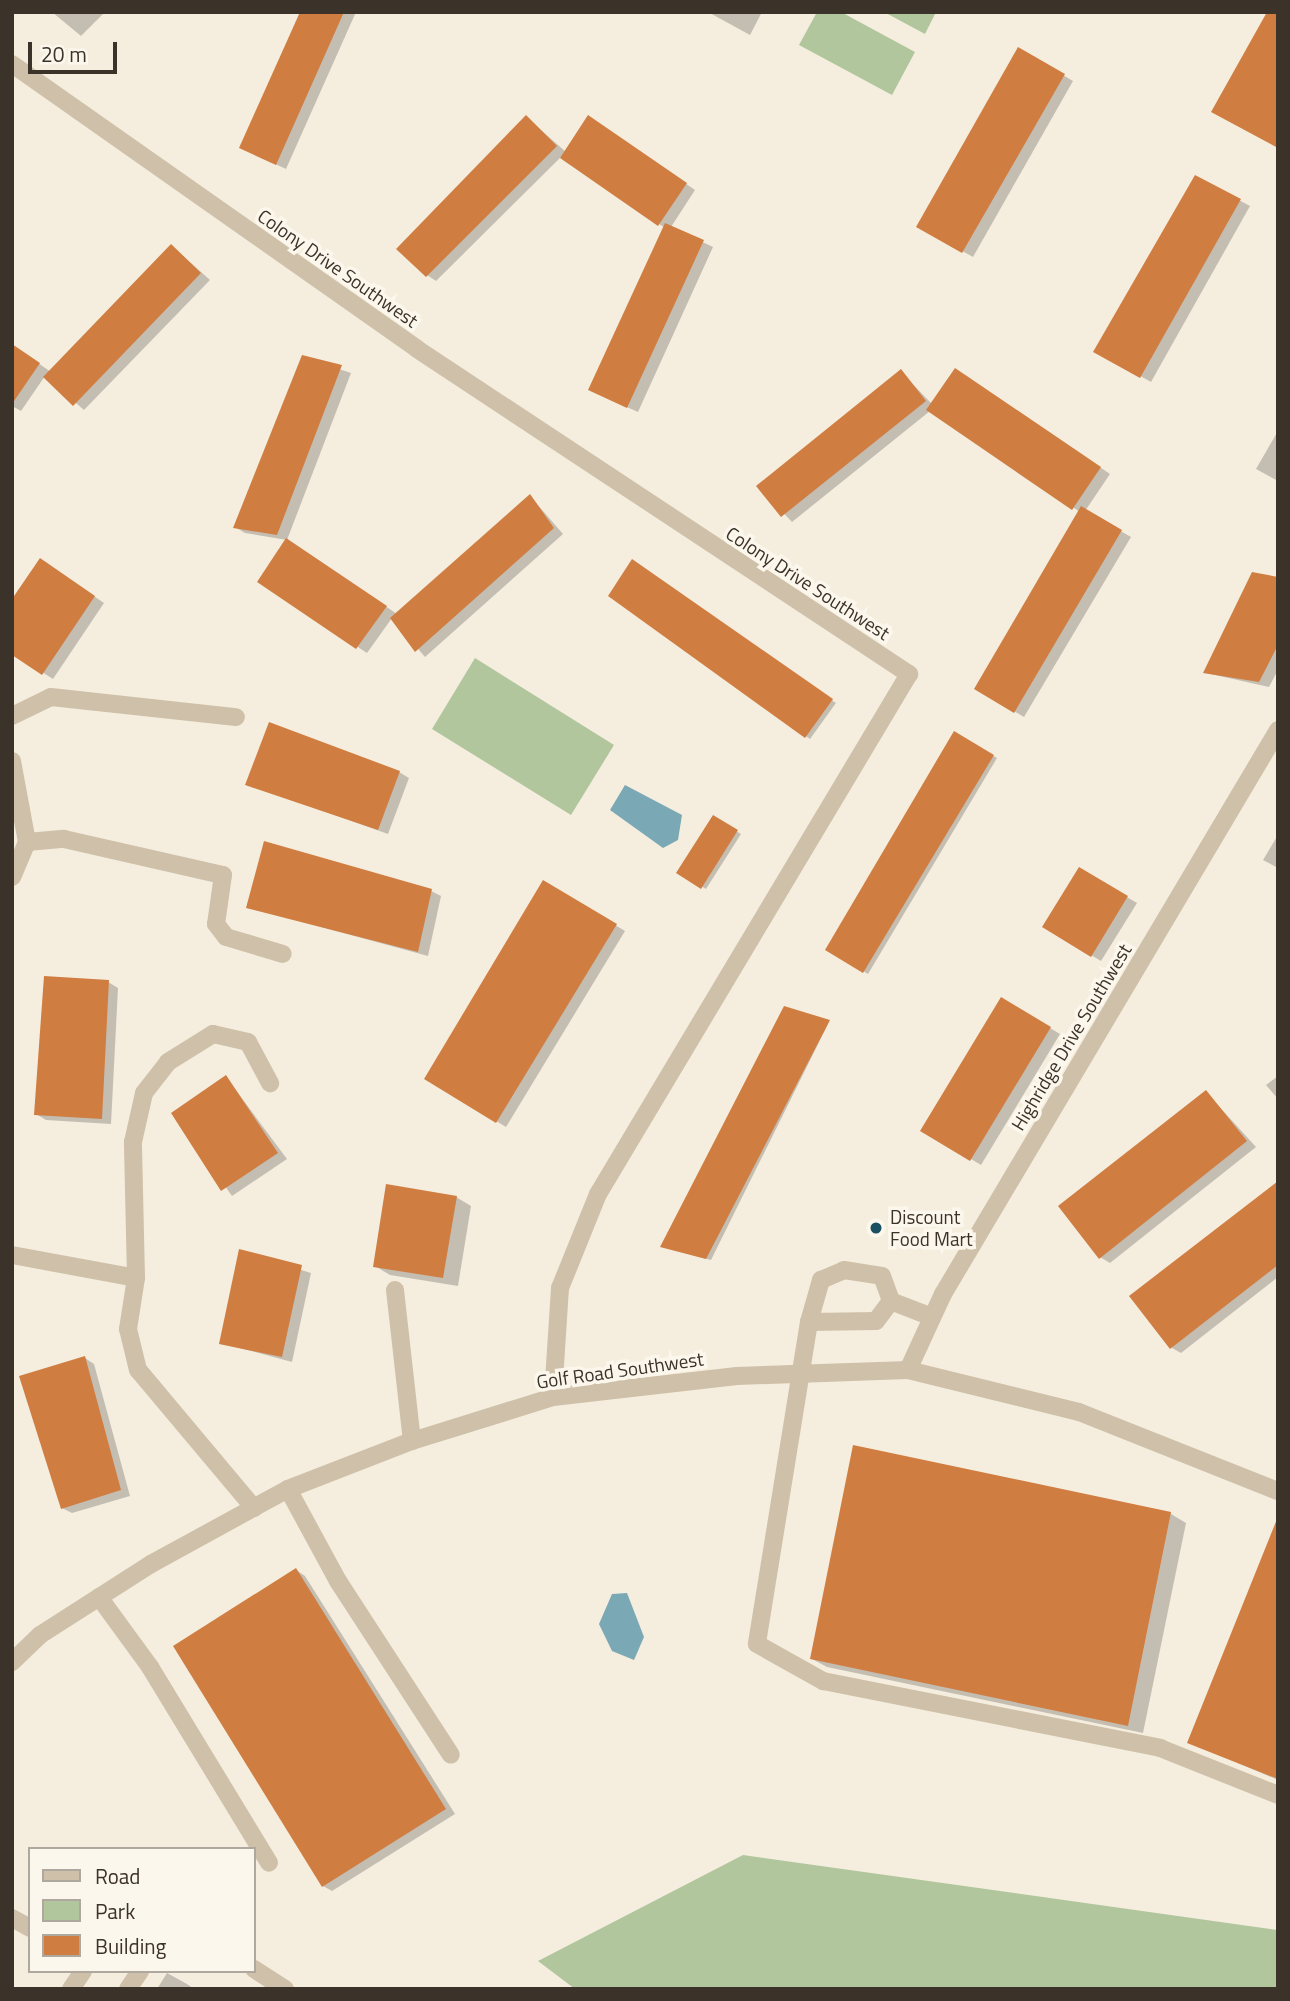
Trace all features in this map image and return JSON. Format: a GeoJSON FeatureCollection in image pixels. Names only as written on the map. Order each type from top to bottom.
{"type":"FeatureCollection","features":[{"type":"Feature","properties":{"kind":"street","name":"Colony Drive Southwest"},"geometry":{"type":"LineString","coordinates":[[12,64],[417,349],[909,674],[598,1194],[560,1288],[553,1397]]}},
{"type":"Feature","properties":{"kind":"street"},"geometry":{"type":"LineString","coordinates":[[12,716],[51,697],[236,717]]}},
{"type":"Feature","properties":{"kind":"street","name":"Highridge Drive Southwest"},"geometry":{"type":"LineString","coordinates":[[908,1370],[932,1318],[1278,730]]}},
{"type":"Feature","properties":{"kind":"street"},"geometry":{"type":"LineString","coordinates":[[12,761],[27,842],[12,877]]}},
{"type":"Feature","properties":{"kind":"street"},"geometry":{"type":"LineString","coordinates":[[27,842],[64,839],[223,875],[216,923],[226,937],[283,954]]}},
{"type":"Feature","properties":{"kind":"street"},"geometry":{"type":"LineString","coordinates":[[254,1508],[138,1370],[128,1329],[135,1278],[133,1142],[144,1093],[168,1062],[213,1034],[248,1042],[270,1083]]}},
{"type":"Feature","properties":{"kind":"street"},"geometry":{"type":"LineString","coordinates":[[12,1255],[135,1278]]}},
{"type":"Feature","properties":{"kind":"street"},"geometry":{"type":"LineString","coordinates":[[932,1318],[891,1301],[882,1276],[844,1270],[821,1280],[797,1374],[757,1644],[823,1681],[1160,1748],[1278,1795]]}},
{"type":"Feature","properties":{"kind":"street"},"geometry":{"type":"LineString","coordinates":[[395,1290],[412,1441]]}},
{"type":"Feature","properties":{"kind":"street"},"geometry":{"type":"LineString","coordinates":[[809,1322],[876,1321],[891,1301]]}},
{"type":"Feature","properties":{"kind":"street","name":"Golf Road Southwest"},"geometry":{"type":"LineString","coordinates":[[12,1662],[99,1597],[288,1489],[412,1441],[553,1397],[797,1374],[908,1370],[1079,1412],[1278,1491]]}},
{"type":"Feature","properties":{"kind":"street"},"geometry":{"type":"LineString","coordinates":[[288,1489],[338,1581],[452,1755]]}},
{"type":"Feature","properties":{"kind":"street"},"geometry":{"type":"LineString","coordinates":[[99,1597],[150,1667],[269,1863]]}},
{"type":"Feature","properties":{"kind":"street"},"geometry":{"type":"LineString","coordinates":[[12,1918],[28,1927]]}},
{"type":"Feature","properties":{"kind":"street"},"geometry":{"type":"LineString","coordinates":[[256,1970],[285,1989]]}},
{"type":"Feature","properties":{"kind":"street"},"geometry":{"type":"LineString","coordinates":[[71,1989],[82,1973]]}},
{"type":"Feature","properties":{"kind":"street"},"geometry":{"type":"LineString","coordinates":[[128,1989],[138,1973]]}},
{"type":"Feature","properties":{"kind":"green space"},"geometry":{"type":"Polygon","coordinates":[[[817,12],[841,12],[915,52],[892,95],[799,45],[817,12]]]}},
{"type":"Feature","properties":{"kind":"green space"},"geometry":{"type":"Polygon","coordinates":[[[884,12],[936,12],[925,34],[884,12]]]}},
{"type":"Feature","properties":{"kind":"green space"},"geometry":{"type":"Polygon","coordinates":[[[475,658],[614,745],[571,815],[432,729],[475,658]]]}},
{"type":"Feature","properties":{"kind":"green space"},"geometry":{"type":"Polygon","coordinates":[[[743,1855],[1278,1930],[1278,1989],[575,1989],[538,1961],[743,1855]]]}},
{"type":"Feature","properties":{"kind":"water"},"geometry":{"type":"Polygon","coordinates":[[[625,785],[682,815],[678,840],[663,848],[610,810],[625,785]]]}},
{"type":"Feature","properties":{"kind":"water"},"geometry":{"type":"Polygon","coordinates":[[[627,1593],[644,1637],[634,1660],[612,1651],[599,1624],[612,1594],[627,1593]]]}},
{"type":"Feature","properties":{"kind":"building"},"geometry":{"type":"Polygon","coordinates":[[[300,12],[344,12],[276,165],[239,148],[300,12]]]}},
{"type":"Feature","properties":{"kind":"building"},"geometry":{"type":"Polygon","coordinates":[[[1267,12],[1278,12],[1278,148],[1211,112],[1267,12]]]}},
{"type":"Feature","properties":{"kind":"building"},"geometry":{"type":"Polygon","coordinates":[[[1018,47],[1065,74],[962,253],[916,227],[1018,47]]]}},
{"type":"Feature","properties":{"kind":"building"},"geometry":{"type":"Polygon","coordinates":[[[526,115],[557,146],[426,277],[396,249],[526,115]]]}},
{"type":"Feature","properties":{"kind":"building"},"geometry":{"type":"Polygon","coordinates":[[[588,115],[687,183],[658,226],[560,158],[588,115]]]}},
{"type":"Feature","properties":{"kind":"building"},"geometry":{"type":"Polygon","coordinates":[[[1195,175],[1241,199],[1140,378],[1093,352],[1195,175]]]}},
{"type":"Feature","properties":{"kind":"building"},"geometry":{"type":"Polygon","coordinates":[[[665,223],[704,240],[627,408],[588,390],[665,223]]]}},
{"type":"Feature","properties":{"kind":"building"},"geometry":{"type":"Polygon","coordinates":[[[171,244],[201,273],[73,406],[43,377],[171,244]]]}},
{"type":"Feature","properties":{"kind":"building"},"geometry":{"type":"Polygon","coordinates":[[[12,344],[40,363],[12,404],[12,344]]]}},
{"type":"Feature","properties":{"kind":"building"},"geometry":{"type":"Polygon","coordinates":[[[302,355],[342,365],[277,535],[233,528],[302,355]]]}},
{"type":"Feature","properties":{"kind":"building"},"geometry":{"type":"Polygon","coordinates":[[[955,368],[1101,467],[1072,510],[926,410],[955,368]]]}},
{"type":"Feature","properties":{"kind":"building"},"geometry":{"type":"Polygon","coordinates":[[[901,369],[926,401],[781,517],[756,486],[901,369]]]}},
{"type":"Feature","properties":{"kind":"building"},"geometry":{"type":"Polygon","coordinates":[[[530,494],[554,528],[415,652],[390,618],[530,494]]]}},
{"type":"Feature","properties":{"kind":"building"},"geometry":{"type":"Polygon","coordinates":[[[1081,506],[1122,530],[1014,713],[974,689],[1081,506]]]}},
{"type":"Feature","properties":{"kind":"building"},"geometry":{"type":"Polygon","coordinates":[[[286,538],[387,606],[356,649],[257,582],[286,538]]]}},
{"type":"Feature","properties":{"kind":"building"},"geometry":{"type":"Polygon","coordinates":[[[40,558],[95,596],[42,675],[12,655],[12,599],[40,558]]]}},
{"type":"Feature","properties":{"kind":"building"},"geometry":{"type":"Polygon","coordinates":[[[632,559],[833,699],[805,738],[608,596],[632,559]]]}},
{"type":"Feature","properties":{"kind":"building"},"geometry":{"type":"Polygon","coordinates":[[[1252,572],[1278,577],[1278,645],[1259,682],[1203,673],[1252,572]]]}},
{"type":"Feature","properties":{"kind":"building"},"geometry":{"type":"Polygon","coordinates":[[[269,722],[400,771],[378,830],[245,785],[269,722]]]}},
{"type":"Feature","properties":{"kind":"building"},"geometry":{"type":"Polygon","coordinates":[[[954,731],[994,755],[863,973],[825,950],[954,731]]]}},
{"type":"Feature","properties":{"kind":"building"},"geometry":{"type":"Polygon","coordinates":[[[713,815],[738,830],[701,889],[676,873],[713,815]]]}},
{"type":"Feature","properties":{"kind":"building"},"geometry":{"type":"Polygon","coordinates":[[[264,841],[432,889],[418,952],[246,908],[264,841]]]}},
{"type":"Feature","properties":{"kind":"building"},"geometry":{"type":"Polygon","coordinates":[[[1079,867],[1128,896],[1091,957],[1042,927],[1079,867]]]}},
{"type":"Feature","properties":{"kind":"building"},"geometry":{"type":"Polygon","coordinates":[[[543,880],[617,924],[496,1123],[424,1079],[543,880]]]}},
{"type":"Feature","properties":{"kind":"building"},"geometry":{"type":"Polygon","coordinates":[[[44,976],[109,980],[102,1119],[34,1115],[44,976]]]}},
{"type":"Feature","properties":{"kind":"building"},"geometry":{"type":"Polygon","coordinates":[[[1001,997],[1051,1027],[970,1161],[920,1131],[1001,997]]]}},
{"type":"Feature","properties":{"kind":"building"},"geometry":{"type":"Polygon","coordinates":[[[784,1006],[830,1020],[706,1259],[660,1247],[784,1006]]]}},
{"type":"Feature","properties":{"kind":"building"},"geometry":{"type":"Polygon","coordinates":[[[226,1075],[278,1153],[221,1191],[171,1113],[226,1075]]]}},
{"type":"Feature","properties":{"kind":"building"},"geometry":{"type":"Polygon","coordinates":[[[1206,1090],[1247,1141],[1099,1259],[1058,1206],[1206,1090]]]}},
{"type":"Feature","properties":{"kind":"building"},"geometry":{"type":"Polygon","coordinates":[[[1278,1181],[1278,1265],[1170,1349],[1129,1296],[1278,1181]]]}},
{"type":"Feature","properties":{"kind":"building"},"geometry":{"type":"Polygon","coordinates":[[[386,1184],[457,1196],[443,1278],[373,1267],[386,1184]]]}},
{"type":"Feature","properties":{"kind":"building"},"geometry":{"type":"Polygon","coordinates":[[[239,1249],[302,1265],[282,1357],[219,1344],[239,1249]]]}},
{"type":"Feature","properties":{"kind":"building"},"geometry":{"type":"Polygon","coordinates":[[[85,1356],[121,1490],[61,1509],[19,1376],[85,1356]]]}},
{"type":"Feature","properties":{"kind":"building"},"geometry":{"type":"Polygon","coordinates":[[[853,1445],[1171,1512],[1128,1726],[810,1659],[853,1445]]]}},
{"type":"Feature","properties":{"kind":"building"},"geometry":{"type":"Polygon","coordinates":[[[1278,1519],[1278,1779],[1187,1743],[1278,1519]]]}},
{"type":"Feature","properties":{"kind":"building"},"geometry":{"type":"Polygon","coordinates":[[[296,1568],[446,1809],[322,1887],[173,1646],[296,1568]]]}},
{"type":"Feature","properties":{"kind":"place","name":"Discount Food Mart"},"geometry":{"type":"Point","coordinates":[876,1228]}}]}
